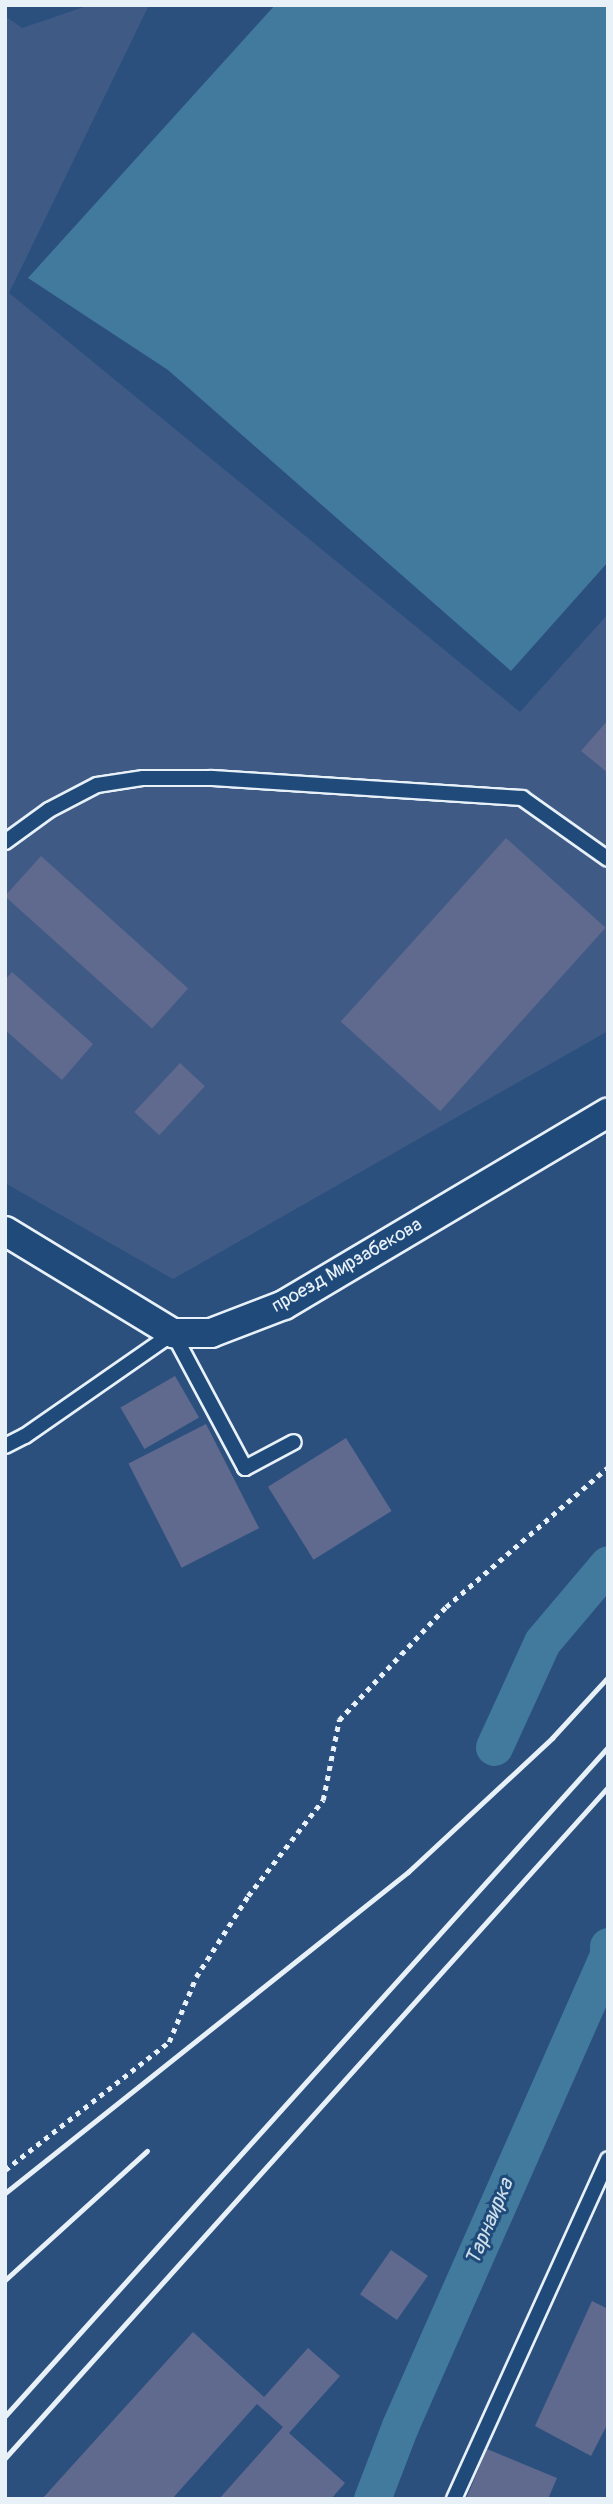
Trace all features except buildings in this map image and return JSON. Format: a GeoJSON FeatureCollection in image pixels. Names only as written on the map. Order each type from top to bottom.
{"type":"FeatureCollection","features":[{"type":"Feature","properties":{"kind":"street","name":"проезд Мирзабекова"},"geometry":{"type":"LineString","coordinates":[[173,1334],[211,1333],[284,1305],[608,1113]]}},
{"type":"Feature","properties":{"kind":"street"},"geometry":{"type":"LineString","coordinates":[[5,1231],[173,1334]]}},
{"type":"Feature","properties":{"kind":"lane"},"geometry":{"type":"LineString","coordinates":[[5,842],[49,810],[97,785],[143,778],[212,778],[522,798],[608,859]]}},
{"type":"Feature","properties":{"kind":"lane"},"geometry":{"type":"LineString","coordinates":[[5,1446],[25,1436],[173,1334],[244,1468],[294,1442]]}},
{"type":"Feature","properties":{"kind":"lane"},"geometry":{"type":"LineString","coordinates":[[454,2499],[608,2159]]}},
{"type":"Feature","properties":{"kind":"path"},"geometry":{"type":"LineString","coordinates":[[5,2171],[169,2042],[204,1966],[248,1896],[323,1800],[339,1720],[446,1607],[608,1467]]}},
{"type":"Feature","properties":{"kind":"shaded area"},"geometry":{"type":"Polygon","coordinates":[[[90,5],[149,5],[9,293],[520,712],[608,614],[608,1031],[173,1279],[5,1183],[5,16],[22,28],[90,5]]]}},
{"type":"Feature","properties":{"kind":"shaded area"},"geometry":{"type":"Polygon","coordinates":[[[275,5],[608,5],[608,562],[511,671],[168,370],[28,278],[275,5]]]}},
{"type":"Feature","properties":{"kind":"waterway"},"geometry":{"type":"LineString","coordinates":[[494,1747],[542,1642],[608,1564]]}},
{"type":"Feature","properties":{"kind":"waterway","name":"Тарнаирка"},"geometry":{"type":"LineString","coordinates":[[372,2499],[400,2426],[608,1955],[608,1946]]}},
{"type":"Feature","properties":{"kind":"railway"},"geometry":{"type":"LineString","coordinates":[[5,2193],[408,1872],[552,1738],[608,1677]]}},
{"type":"Feature","properties":{"kind":"railway"},"geometry":{"type":"LineString","coordinates":[[5,2416],[608,1747]]}},
{"type":"Feature","properties":{"kind":"railway"},"geometry":{"type":"LineString","coordinates":[[5,2458],[608,1787]]}},
{"type":"Feature","properties":{"kind":"railway"},"geometry":{"type":"LineString","coordinates":[[5,2280],[147,2151]]}}]}
